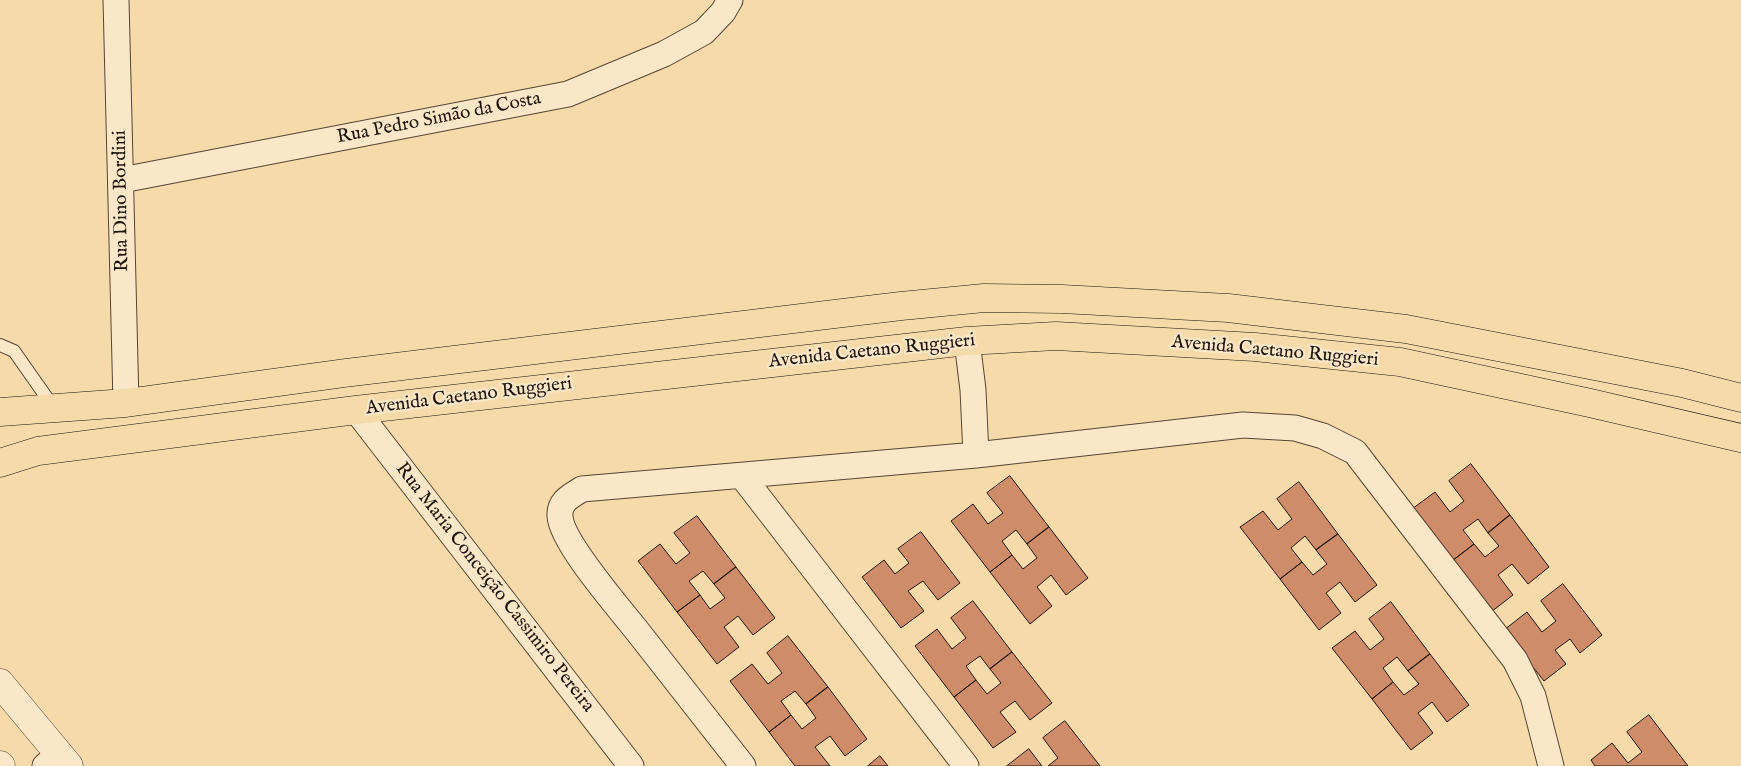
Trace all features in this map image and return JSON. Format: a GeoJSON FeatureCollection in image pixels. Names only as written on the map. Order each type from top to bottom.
{"type":"FeatureCollection","features":[{"type":"Feature","properties":{"kind":"main road","name":"Avenida Caetano Ruggieri"},"geometry":{"type":"LineString","coordinates":[[0,412],[126,403],[345,373],[891,307],[984,298],[1062,299],[1228,308],[1406,329],[1682,383],[1741,398]]}},
{"type":"Feature","properties":{"kind":"main road","name":"Avenida Caetano Ruggieri"},"geometry":{"type":"LineString","coordinates":[[0,463],[38,451],[356,410],[967,341],[1056,336],[1255,347],[1400,362],[1741,438]]}},
{"type":"Feature","properties":{"kind":"street","name":"Rua Dino Bordini"},"geometry":{"type":"LineString","coordinates":[[116,0],[122,180],[126,403]]}},
{"type":"Feature","properties":{"kind":"street","name":"Rua Pedro Simão da Costa"},"geometry":{"type":"LineString","coordinates":[[122,180],[568,94],[664,54],[704,32],[723,12],[730,0]]}},
{"type":"Feature","properties":{"kind":"street"},"geometry":{"type":"LineString","coordinates":[[967,341],[973,390],[976,455]]}},
{"type":"Feature","properties":{"kind":"street","name":"Rua Maria Conceição Cassimiro Pereira"},"geometry":{"type":"LineString","coordinates":[[356,410],[631,766]]}},
{"type":"Feature","properties":{"kind":"street"},"geometry":{"type":"LineString","coordinates":[[743,766],[598,582],[565,534],[560,517],[560,508],[566,499],[582,489],[976,455],[1243,425],[1295,428],[1323,436],[1355,452],[1515,660],[1533,696],[1551,766]]}},
{"type":"Feature","properties":{"kind":"street"},"geometry":{"type":"LineString","coordinates":[[742,476],[966,766]]}},
{"type":"Feature","properties":{"kind":"street"},"geometry":{"type":"LineString","coordinates":[[0,682],[57,762]]}},
{"type":"Feature","properties":{"kind":"lane"},"geometry":{"type":"LineString","coordinates":[[0,344],[14,352],[54,408]]}},
{"type":"Feature","properties":{"kind":"building"},"geometry":{"type":"Polygon","coordinates":[[[1471,464],[1510,515],[1488,533],[1478,519],[1463,530],[1474,544],[1452,561],[1412,509],[1435,492],[1450,512],[1464,501],[1449,481],[1471,464]]]}},
{"type":"Feature","properties":{"kind":"building"},"geometry":{"type":"Polygon","coordinates":[[[1010,476],[1049,527],[1027,544],[1016,530],[1002,541],[1012,555],[990,572],[951,521],[973,504],[988,524],[1003,513],[987,493],[1010,476]]]}},
{"type":"Feature","properties":{"kind":"building"},"geometry":{"type":"Polygon","coordinates":[[[1299,482],[1338,534],[1316,550],[1305,536],[1291,548],[1302,562],[1280,579],[1240,527],[1263,511],[1278,530],[1292,519],[1277,499],[1299,482]]]}},
{"type":"Feature","properties":{"kind":"building"},"geometry":{"type":"Polygon","coordinates":[[[1510,515],[1549,567],[1528,584],[1512,564],[1498,575],[1513,595],[1491,612],[1452,561],[1474,544],[1485,557],[1499,546],[1488,533],[1510,515]]]}},
{"type":"Feature","properties":{"kind":"building"},"geometry":{"type":"Polygon","coordinates":[[[697,516],[736,567],[714,584],[703,571],[689,581],[700,595],[677,612],[638,561],[660,544],[676,564],[690,553],[674,533],[697,516]]]}},
{"type":"Feature","properties":{"kind":"building"},"geometry":{"type":"Polygon","coordinates":[[[1049,527],[1088,578],[1066,595],[1051,575],[1037,587],[1052,606],[1030,624],[990,572],[1012,555],[1023,569],[1037,558],[1027,544],[1049,527]]]}},
{"type":"Feature","properties":{"kind":"building"},"geometry":{"type":"Polygon","coordinates":[[[921,532],[960,583],[938,600],[923,581],[908,591],[924,611],[901,628],[862,577],[884,560],[895,574],[909,563],[898,549],[921,532]]]}},
{"type":"Feature","properties":{"kind":"building"},"geometry":{"type":"Polygon","coordinates":[[[1338,534],[1377,585],[1355,602],[1340,582],[1326,593],[1341,613],[1319,630],[1280,579],[1302,562],[1313,575],[1327,564],[1316,550],[1338,534]]]}},
{"type":"Feature","properties":{"kind":"building"},"geometry":{"type":"Polygon","coordinates":[[[736,567],[775,618],[753,635],[738,616],[724,627],[739,647],[717,664],[677,612],[700,595],[710,609],[725,598],[714,584],[736,567]]]}},
{"type":"Feature","properties":{"kind":"building"},"geometry":{"type":"Polygon","coordinates":[[[1563,584],[1602,635],[1580,653],[1570,639],[1555,650],[1566,664],[1544,681],[1504,630],[1527,612],[1542,632],[1556,621],[1541,601],[1563,584]]]}},
{"type":"Feature","properties":{"kind":"building"},"geometry":{"type":"Polygon","coordinates":[[[973,601],[1012,652],[990,669],[980,656],[966,666],[976,680],[954,697],[915,646],[937,629],[952,649],[966,638],[951,618],[973,601]]]}},
{"type":"Feature","properties":{"kind":"building"},"geometry":{"type":"Polygon","coordinates":[[[1391,602],[1430,654],[1408,671],[1397,657],[1383,668],[1393,682],[1372,699],[1332,648],[1355,631],[1370,650],[1384,639],[1369,619],[1391,602]]]}},
{"type":"Feature","properties":{"kind":"building"},"geometry":{"type":"Polygon","coordinates":[[[788,636],[828,687],[806,704],[795,691],[781,701],[791,715],[769,732],[730,681],[752,664],[768,684],[782,673],[767,653],[788,636]]]}},
{"type":"Feature","properties":{"kind":"building"},"geometry":{"type":"Polygon","coordinates":[[[1012,652],[1052,703],[1030,720],[1015,701],[1000,712],[1016,732],[993,748],[954,697],[976,680],[987,694],[1001,683],[990,669],[1012,652]]]}},
{"type":"Feature","properties":{"kind":"building"},"geometry":{"type":"Polygon","coordinates":[[[1430,654],[1469,705],[1447,722],[1432,702],[1418,713],[1433,733],[1411,750],[1372,699],[1393,682],[1404,695],[1419,684],[1408,671],[1430,654]]]}},
{"type":"Feature","properties":{"kind":"building"},"geometry":{"type":"Polygon","coordinates":[[[828,687],[867,739],[845,756],[830,736],[815,747],[830,766],[795,766],[769,732],[791,715],[802,729],[816,718],[806,704],[828,687]]]}},
{"type":"Feature","properties":{"kind":"building"},"geometry":{"type":"Polygon","coordinates":[[[1649,715],[1688,766],[1595,766],[1591,760],[1612,743],[1628,763],[1642,752],[1627,732],[1649,715]]]}},
{"type":"Feature","properties":{"kind":"building"},"geometry":{"type":"Polygon","coordinates":[[[1065,721],[1100,766],[1048,766],[1058,758],[1043,738],[1065,721]]]}},
{"type":"Feature","properties":{"kind":"building"},"geometry":{"type":"Polygon","coordinates":[[[1029,749],[1042,766],[1007,766],[1029,749]]]}},
{"type":"Feature","properties":{"kind":"building"},"geometry":{"type":"Polygon","coordinates":[[[880,756],[888,766],[868,766],[880,756]]]}}]}
